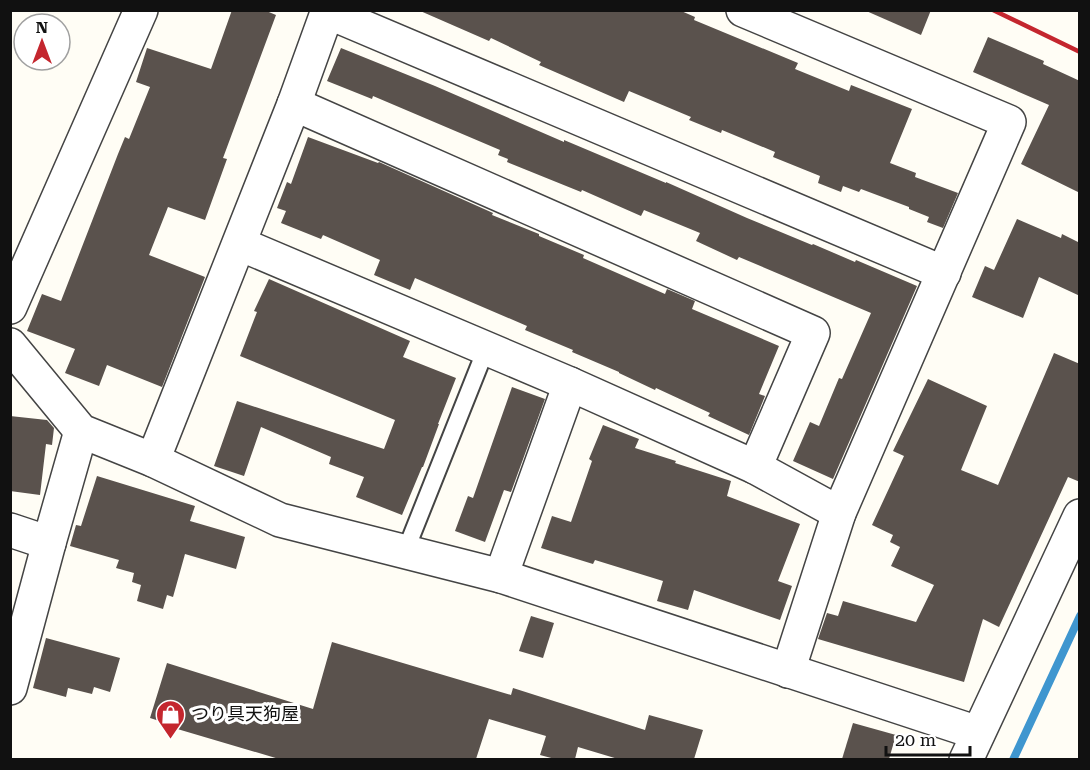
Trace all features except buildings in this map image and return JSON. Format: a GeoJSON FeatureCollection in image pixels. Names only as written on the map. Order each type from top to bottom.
{"type":"FeatureCollection","features":[{"type":"Feature","properties":{"kind":"street"},"geometry":{"type":"LineString","coordinates":[[10,307],[141,10]]}},
{"type":"Feature","properties":{"kind":"street"},"geometry":{"type":"LineString","coordinates":[[743,10],[1009,122],[839,513],[788,671]]}},
{"type":"Feature","properties":{"kind":"street"},"geometry":{"type":"LineString","coordinates":[[153,460],[240,244],[328,11],[944,273]]}},
{"type":"Feature","properties":{"kind":"street"},"geometry":{"type":"LineString","coordinates":[[294,104],[813,333],[755,467]]}},
{"type":"Feature","properties":{"kind":"street"},"geometry":{"type":"LineString","coordinates":[[240,244],[570,384],[755,467],[839,513]]}},
{"type":"Feature","properties":{"kind":"street"},"geometry":{"type":"LineString","coordinates":[[10,345],[81,431],[153,460],[280,519],[501,576],[788,671],[972,746],[1080,516]]}},
{"type":"Feature","properties":{"kind":"street"},"geometry":{"type":"LineString","coordinates":[[501,576],[570,384]]}},
{"type":"Feature","properties":{"kind":"street"},"geometry":{"type":"LineString","coordinates":[[10,688],[81,431]]}},
{"type":"Feature","properties":{"kind":"street"},"geometry":{"type":"LineString","coordinates":[[10,530],[49,543]]}},
{"type":"Feature","properties":{"kind":"lane"},"geometry":{"type":"LineString","coordinates":[[405,552],[486,349]]}},
{"type":"Feature","properties":{"kind":"waterway"},"geometry":{"type":"LineString","coordinates":[[1013,760],[1080,616]]}},
{"type":"Feature","properties":{"kind":"railway"},"geometry":{"type":"LineString","coordinates":[[993,10],[1080,52]]}},
{"type":"Feature","properties":{"kind":"place","name":"つり具天狗屋"},"geometry":{"type":"Point","coordinates":[170,740]}}]}
